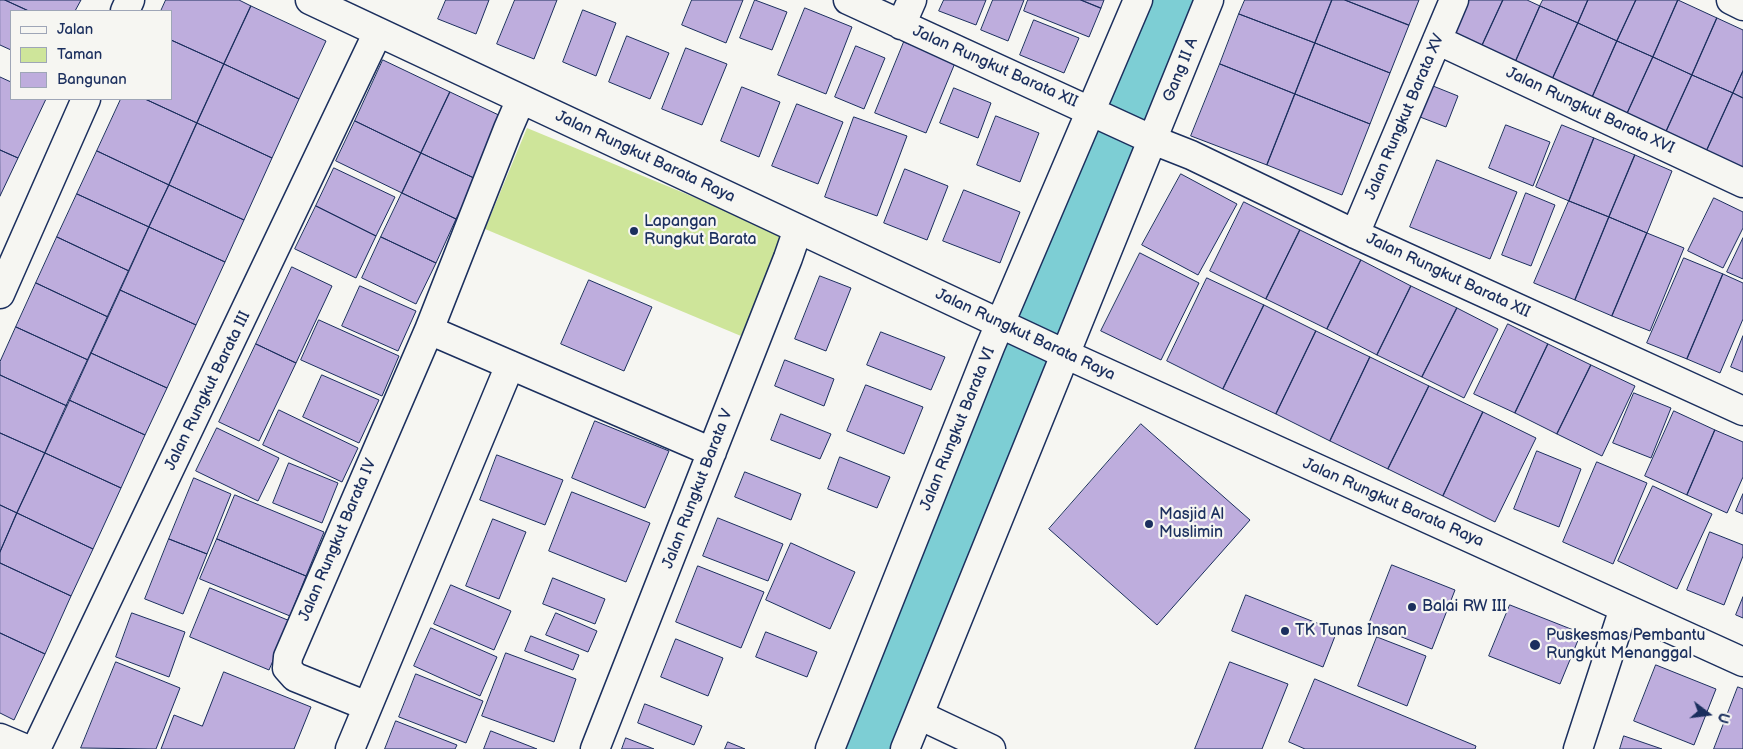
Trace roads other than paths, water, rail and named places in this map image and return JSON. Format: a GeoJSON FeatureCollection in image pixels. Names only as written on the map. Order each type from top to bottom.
{"type":"FeatureCollection","features":[{"type":"Feature","properties":{"kind":"street","name":"Jalan Rungkut Barata Raya"},"geometry":{"type":"LineString","coordinates":[[310,0],[1007,327],[1743,662]]}},
{"type":"Feature","properties":{"kind":"street","name":"Jalan Rungkut Barata XII"},"geometry":{"type":"LineString","coordinates":[[848,0],[1147,137],[1191,155],[1355,234],[1743,412]]}},
{"type":"Feature","properties":{"kind":"street"},"geometry":{"type":"LineString","coordinates":[[901,25],[912,0]]}},
{"type":"Feature","properties":{"kind":"street","name":"Jalan Rungkut Barata VI"},"geometry":{"type":"LineString","coordinates":[[830,749],[1097,113],[1138,0]]}},
{"type":"Feature","properties":{"kind":"street","name":"Gang II A"},"geometry":{"type":"LineString","coordinates":[[1147,137],[1209,0]]}},
{"type":"Feature","properties":{"kind":"street","name":"Jalan Rungkut Barata XV"},"geometry":{"type":"LineString","coordinates":[[1355,234],[1454,0]]}},
{"type":"Feature","properties":{"kind":"street"},"geometry":{"type":"LineString","coordinates":[[1731,0],[1743,6]]}},
{"type":"Feature","properties":{"kind":"street","name":"Jalan Rungkut Barata III"},"geometry":{"type":"LineString","coordinates":[[36,749],[378,32]]}},
{"type":"Feature","properties":{"kind":"street","name":"Jalan Rungkut Barata XVI"},"geometry":{"type":"LineString","coordinates":[[1437,40],[1743,183]]}},
{"type":"Feature","properties":{"kind":"street","name":"Jalan Rungkut Barata IV"},"geometry":{"type":"LineString","coordinates":[[367,706],[295,677],[287,668],[288,657],[429,330],[508,128],[522,99]]}},
{"type":"Feature","properties":{"kind":"street"},"geometry":{"type":"LineString","coordinates":[[0,294],[86,100]]}},
{"type":"Feature","properties":{"kind":"street"},"geometry":{"type":"LineString","coordinates":[[905,749],[1060,351],[1147,137]]}},
{"type":"Feature","properties":{"kind":"street","name":"Jalan Rungkut Barata V"},"geometry":{"type":"LineString","coordinates":[[595,749],[798,229]]}},
{"type":"Feature","properties":{"kind":"street"},"geometry":{"type":"LineString","coordinates":[[429,330],[712,452]]}},
{"type":"Feature","properties":{"kind":"street"},"geometry":{"type":"LineString","coordinates":[[350,749],[510,365]]}},
{"type":"Feature","properties":{"kind":"street"},"geometry":{"type":"LineString","coordinates":[[1578,749],[1624,608]]}},
{"type":"Feature","properties":{"kind":"street"},"geometry":{"type":"LineString","coordinates":[[919,715],[991,749]]}},
{"type":"Feature","properties":{"kind":"street"},"geometry":{"type":"LineString","coordinates":[[0,738],[26,749]]}},
{"type":"Feature","properties":{"kind":"waterway"},"geometry":{"type":"LineString","coordinates":[[869,749],[1022,383],[1175,0]]}},
{"type":"Feature","properties":{"kind":"place","name":"Lapangan Rungkut Barata"},"geometry":{"type":"Point","coordinates":[634,231]}},
{"type":"Feature","properties":{"kind":"place","name":"Masjid Al Muslimin"},"geometry":{"type":"Point","coordinates":[1149,524]}},
{"type":"Feature","properties":{"kind":"place","name":"Balai RW III"},"geometry":{"type":"Point","coordinates":[1412,607]}},
{"type":"Feature","properties":{"kind":"place","name":"TK Tunas Insan"},"geometry":{"type":"Point","coordinates":[1285,631]}},
{"type":"Feature","properties":{"kind":"place","name":"Puskesmas Pembantu Rungkut Menanggal"},"geometry":{"type":"Point","coordinates":[1535,645]}}]}
